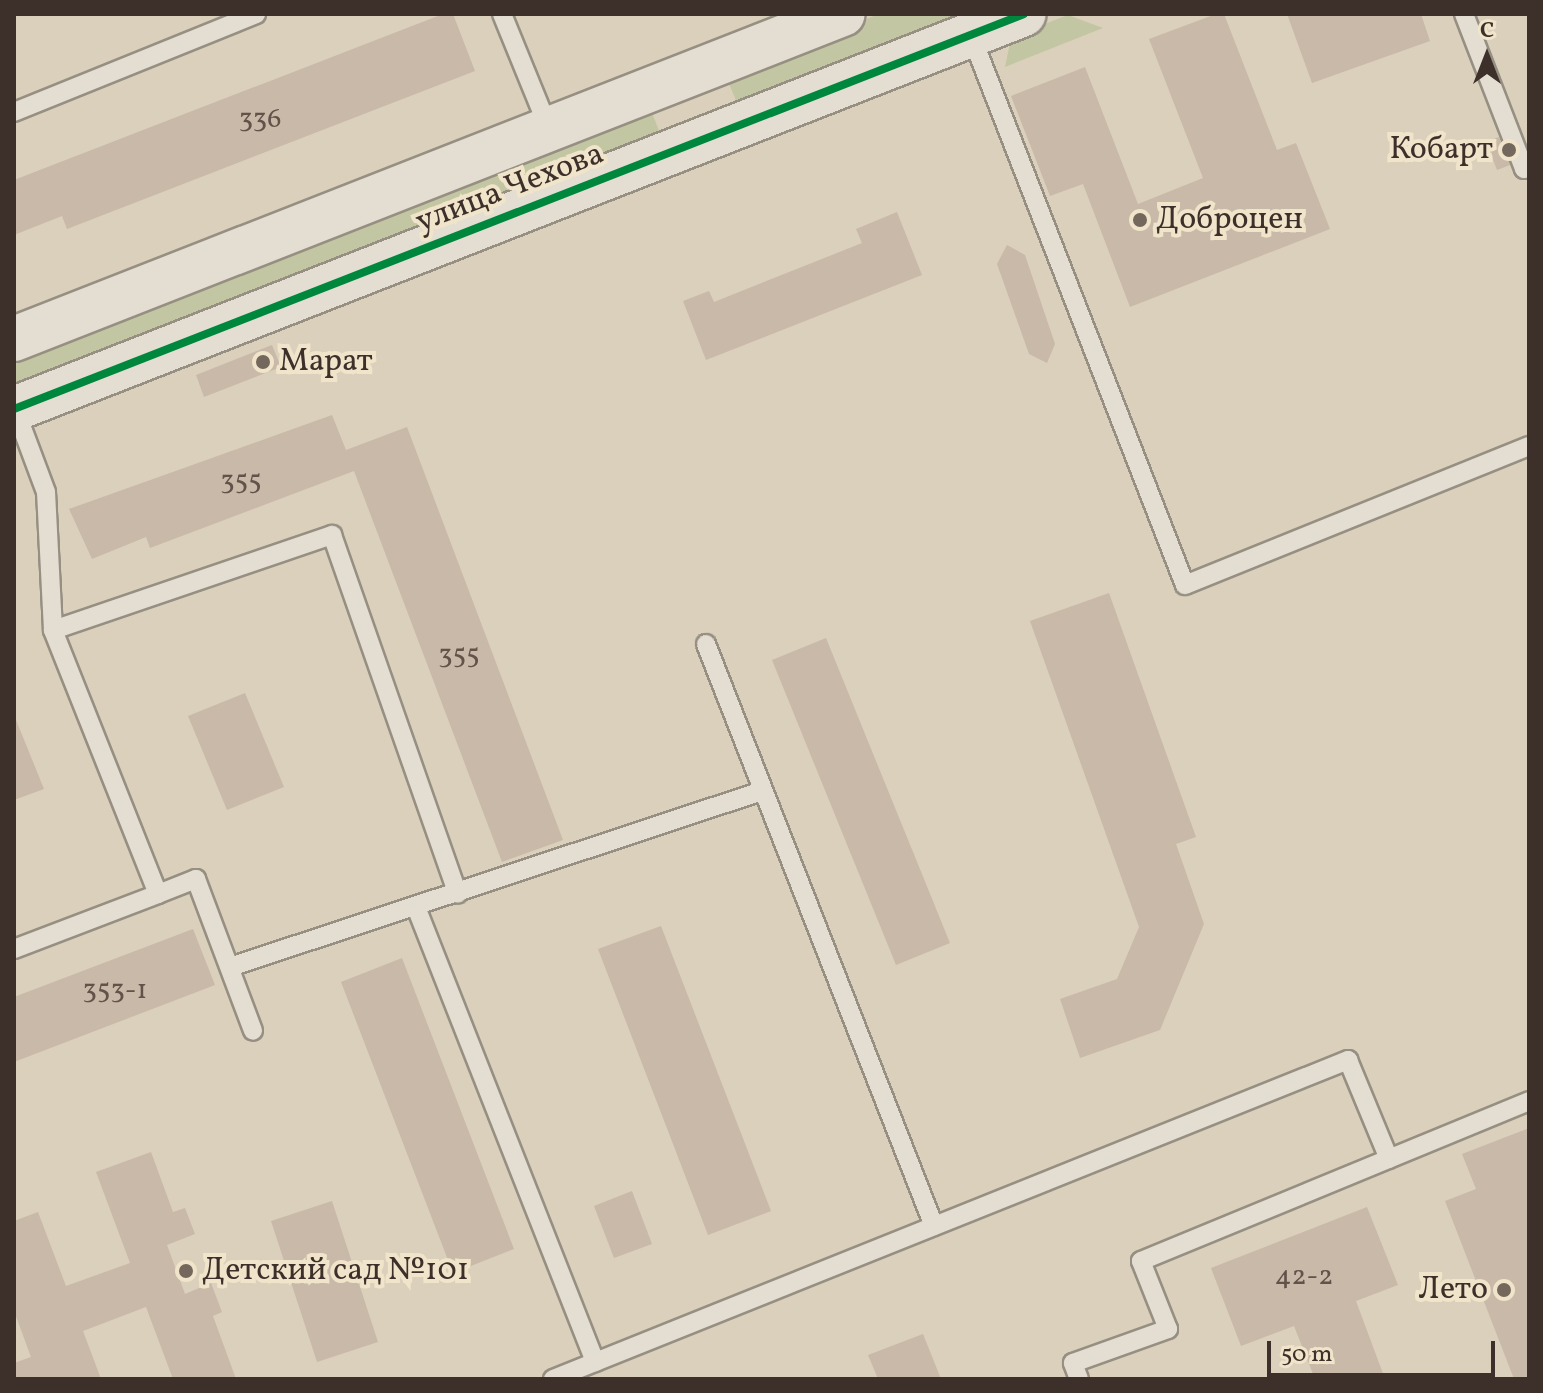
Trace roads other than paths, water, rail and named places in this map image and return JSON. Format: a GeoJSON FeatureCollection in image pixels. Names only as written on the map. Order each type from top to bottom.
{"type":"FeatureCollection","features":[{"type":"Feature","properties":{"kind":"street","name":"улица Чехова"},"geometry":{"type":"LineString","coordinates":[[14,339],[843,14]]}},
{"type":"Feature","properties":{"kind":"street","name":"улица Чехова"},"geometry":{"type":"LineString","coordinates":[[15,409],[1024,14]]}},
{"type":"Feature","properties":{"kind":"street"},"geometry":{"type":"LineString","coordinates":[[679,78],[700,140]]}},
{"type":"Feature","properties":{"kind":"lane"},"geometry":{"type":"LineString","coordinates":[[14,112],[229,19],[256,14]]}},
{"type":"Feature","properties":{"kind":"lane"},"geometry":{"type":"LineString","coordinates":[[502,14],[549,129]]}},
{"type":"Feature","properties":{"kind":"lane"},"geometry":{"type":"LineString","coordinates":[[1464,14],[1524,169],[1529,167]]}},
{"type":"Feature","properties":{"kind":"lane"},"geometry":{"type":"LineString","coordinates":[[971,35],[1185,585],[1529,446]]}},
{"type":"Feature","properties":{"kind":"lane"},"geometry":{"type":"LineString","coordinates":[[15,409],[46,492],[53,630],[158,894]]}},
{"type":"Feature","properties":{"kind":"lane"},"geometry":{"type":"LineString","coordinates":[[53,630],[332,535],[458,894]]}},
{"type":"Feature","properties":{"kind":"lane"},"geometry":{"type":"LineString","coordinates":[[706,644],[934,1226]]}},
{"type":"Feature","properties":{"kind":"lane"},"geometry":{"type":"LineString","coordinates":[[230,967],[762,791]]}},
{"type":"Feature","properties":{"kind":"lane"},"geometry":{"type":"LineString","coordinates":[[14,949],[196,879],[253,1031]]}},
{"type":"Feature","properties":{"kind":"lane"},"geometry":{"type":"LineString","coordinates":[[416,907],[595,1362]]}},
{"type":"Feature","properties":{"kind":"lane"},"geometry":{"type":"LineString","coordinates":[[553,1379],[1348,1060],[1389,1159]]}},
{"type":"Feature","properties":{"kind":"lane"},"geometry":{"type":"LineString","coordinates":[[1079,1379],[1073,1363],[1168,1329],[1141,1261],[1529,1101]]}},
{"type":"Feature","properties":{"kind":"place","name":"Кобарт"},"geometry":{"type":"Point","coordinates":[1509,150]}},
{"type":"Feature","properties":{"kind":"place","name":"Доброцен"},"geometry":{"type":"Point","coordinates":[1140,220]}},
{"type":"Feature","properties":{"kind":"place","name":"Марат"},"geometry":{"type":"Point","coordinates":[263,362]}},
{"type":"Feature","properties":{"kind":"place","name":"Детский сад №101"},"geometry":{"type":"Point","coordinates":[186,1271]}},
{"type":"Feature","properties":{"kind":"place","name":"Лето"},"geometry":{"type":"Point","coordinates":[1504,1290]}}]}
